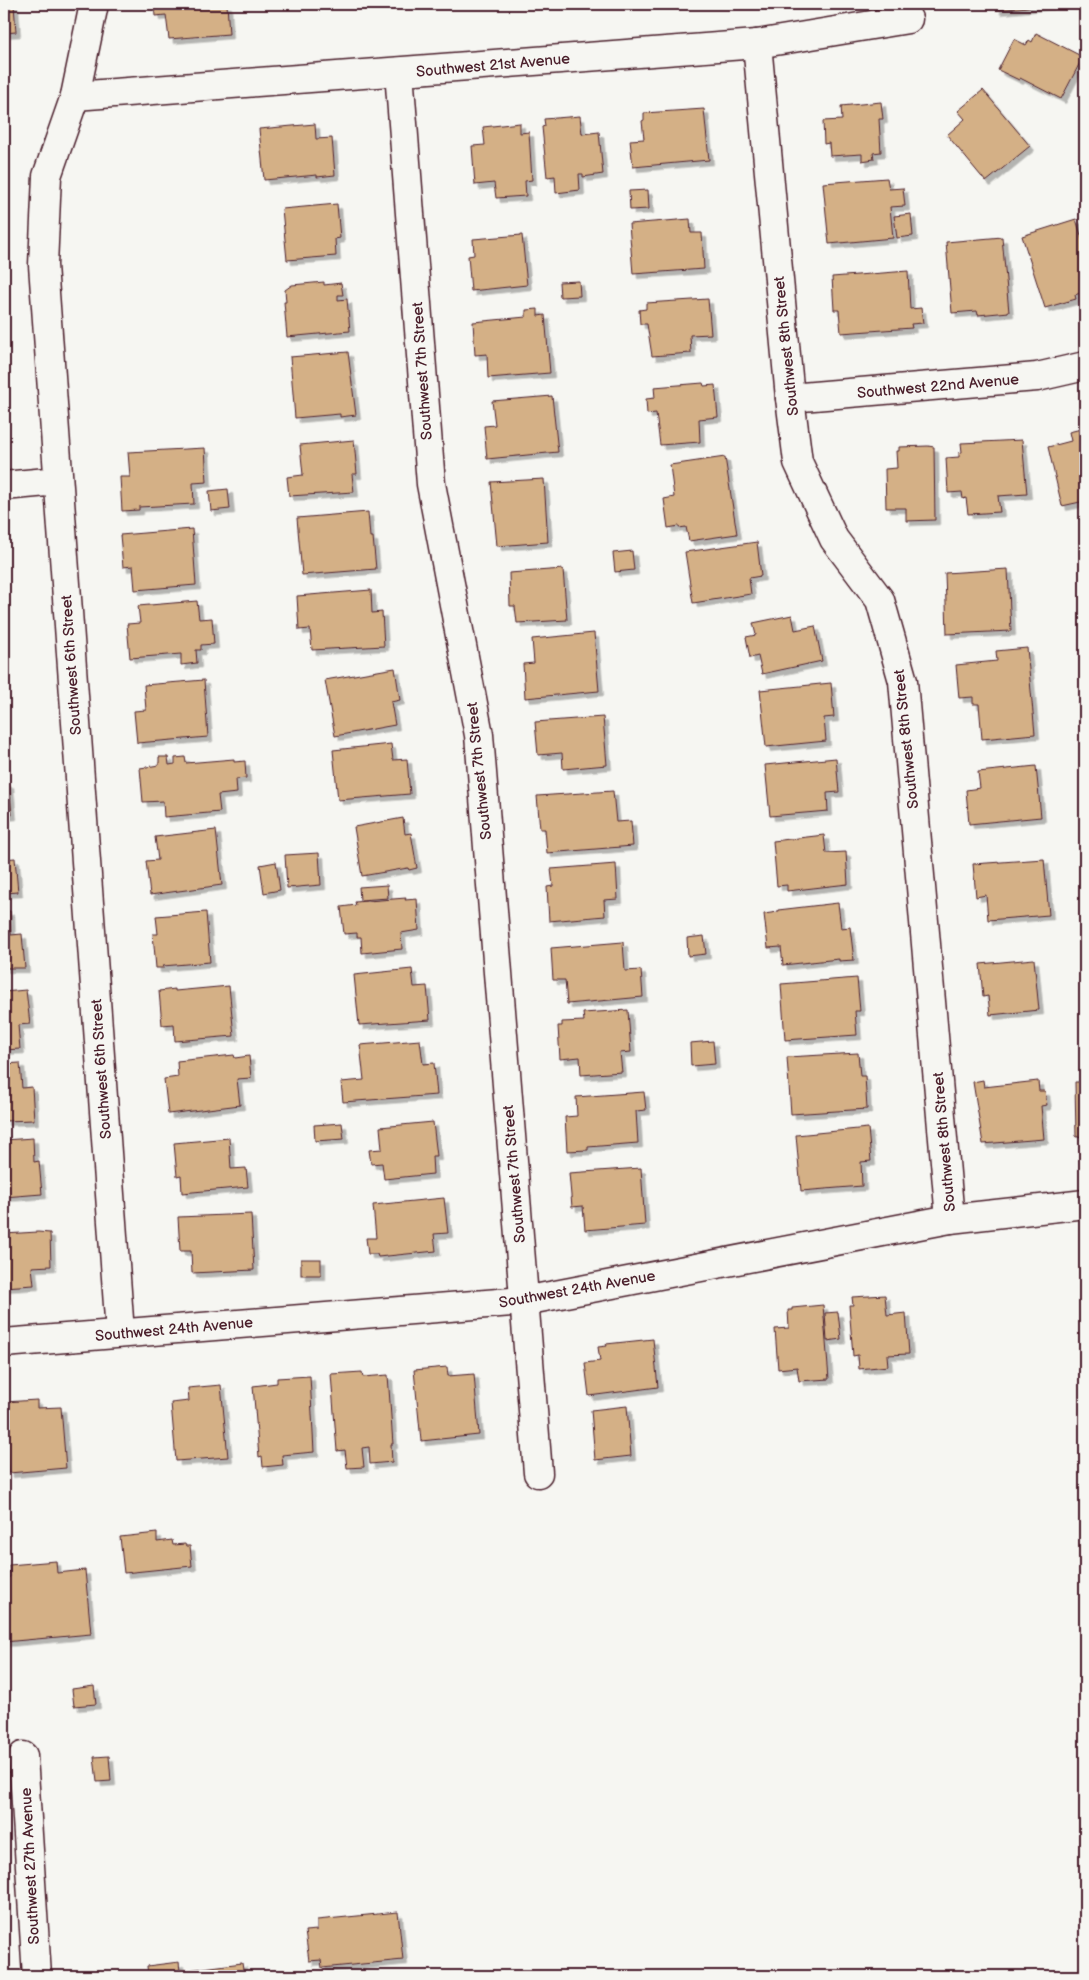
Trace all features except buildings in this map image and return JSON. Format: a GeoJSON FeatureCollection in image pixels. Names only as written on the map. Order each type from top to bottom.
{"type":"FeatureCollection","features":[{"type":"Feature","properties":{"kind":"street","name":"Southwest 6th Street"},"geometry":{"type":"LineString","coordinates":[[94,4],[75,96],[47,176],[43,265],[120,1333]]}},
{"type":"Feature","properties":{"kind":"street","name":"Southwest 21st Avenue"},"geometry":{"type":"LineString","coordinates":[[75,96],[757,44],[908,19]]}},
{"type":"Feature","properties":{"kind":"street","name":"Southwest 8th Street"},"geometry":{"type":"LineString","coordinates":[[757,44],[790,398],[798,462],[834,539],[880,600],[903,680],[950,1219]]}},
{"type":"Feature","properties":{"kind":"street","name":"Southwest 7th Street"},"geometry":{"type":"LineString","coordinates":[[400,72],[431,484],[479,735],[538,1473]]}},
{"type":"Feature","properties":{"kind":"street","name":"Southwest 22nd Avenue"},"geometry":{"type":"LineString","coordinates":[[790,398],[1037,377],[1085,366]]}},
{"type":"Feature","properties":{"kind":"street"},"geometry":{"type":"LineString","coordinates":[[4,486],[58,482]]}},
{"type":"Feature","properties":{"kind":"street","name":"Southwest 24th Avenue"},"geometry":{"type":"LineString","coordinates":[[4,1343],[524,1301],[950,1219],[1085,1204]]}},
{"type":"Feature","properties":{"kind":"street","name":"Southwest 27th Avenue"},"geometry":{"type":"LineString","coordinates":[[24,1756],[36,1976]]}}]}
